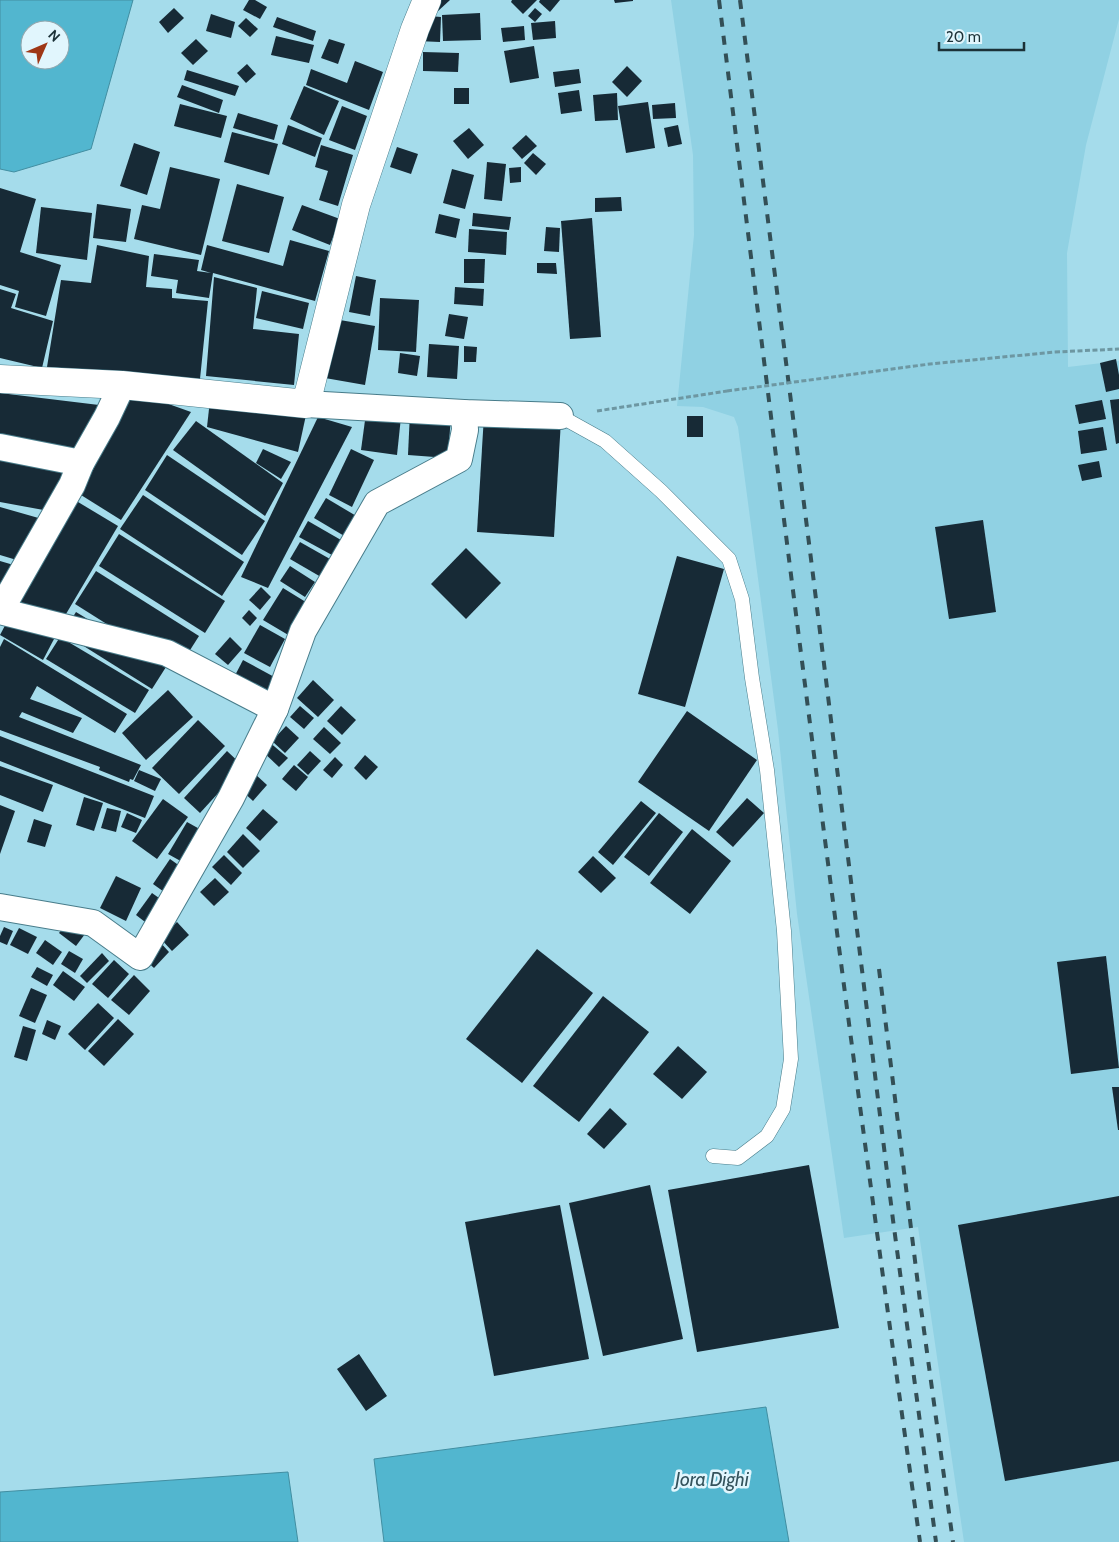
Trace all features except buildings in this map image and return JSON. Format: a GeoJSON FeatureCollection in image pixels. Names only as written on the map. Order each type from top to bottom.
{"type":"FeatureCollection","features":[{"type":"Feature","properties":{"kind":"street"},"geometry":{"type":"LineString","coordinates":[[306,404],[356,205],[415,29],[427,0]]}},
{"type":"Feature","properties":{"kind":"street"},"geometry":{"type":"LineString","coordinates":[[0,379],[122,385],[306,404],[464,413],[560,416]]}},
{"type":"Feature","properties":{"kind":"street"},"geometry":{"type":"LineString","coordinates":[[122,385],[108,417],[81,463],[72,486],[0,611],[167,654],[275,709]]}},
{"type":"Feature","properties":{"kind":"street"},"geometry":{"type":"LineString","coordinates":[[0,907],[93,923],[140,957],[231,798],[275,709],[303,631],[377,503],[459,459],[465,430],[464,413]]}},
{"type":"Feature","properties":{"kind":"street"},"geometry":{"type":"LineString","coordinates":[[0,447],[81,463]]}},
{"type":"Feature","properties":{"kind":"lane"},"geometry":{"type":"LineString","coordinates":[[560,416],[605,440],[661,490],[729,559],[742,599],[768,778],[784,931],[792,1060],[783,1109],[766,1136],[738,1158],[713,1156]]}},
{"type":"Feature","properties":{"kind":"path"},"geometry":{"type":"LineString","coordinates":[[560,416],[930,364],[1055,352],[1119,349]]}},
{"type":"Feature","properties":{"kind":"shaded area"},"geometry":{"type":"Polygon","coordinates":[[[671,0],[1119,0],[1119,19],[1086,145],[1067,253],[1068,367],[1119,361],[1119,1542],[964,1542],[918,1227],[844,1238],[797,914],[778,730],[738,427],[734,417],[703,407],[677,406],[694,235],[693,155],[671,0]]]}},
{"type":"Feature","properties":{"kind":"water"},"geometry":{"type":"Polygon","coordinates":[[[0,0],[133,0],[91,149],[14,172],[0,169],[0,0]]]}},
{"type":"Feature","properties":{"kind":"water","name":"Jora Dighi"},"geometry":{"type":"Polygon","coordinates":[[[766,1407],[789,1542],[384,1542],[374,1459],[766,1407]]]}},
{"type":"Feature","properties":{"kind":"water"},"geometry":{"type":"Polygon","coordinates":[[[288,1472],[298,1542],[0,1542],[0,1492],[288,1472]]]}},
{"type":"Feature","properties":{"kind":"railway"},"geometry":{"type":"LineString","coordinates":[[719,0],[841,964],[920,1542]]}},
{"type":"Feature","properties":{"kind":"railway"},"geometry":{"type":"LineString","coordinates":[[740,0],[893,1220],[936,1542]]}},
{"type":"Feature","properties":{"kind":"railway"},"geometry":{"type":"LineString","coordinates":[[879,969],[920,1301],[953,1542]]}}]}
